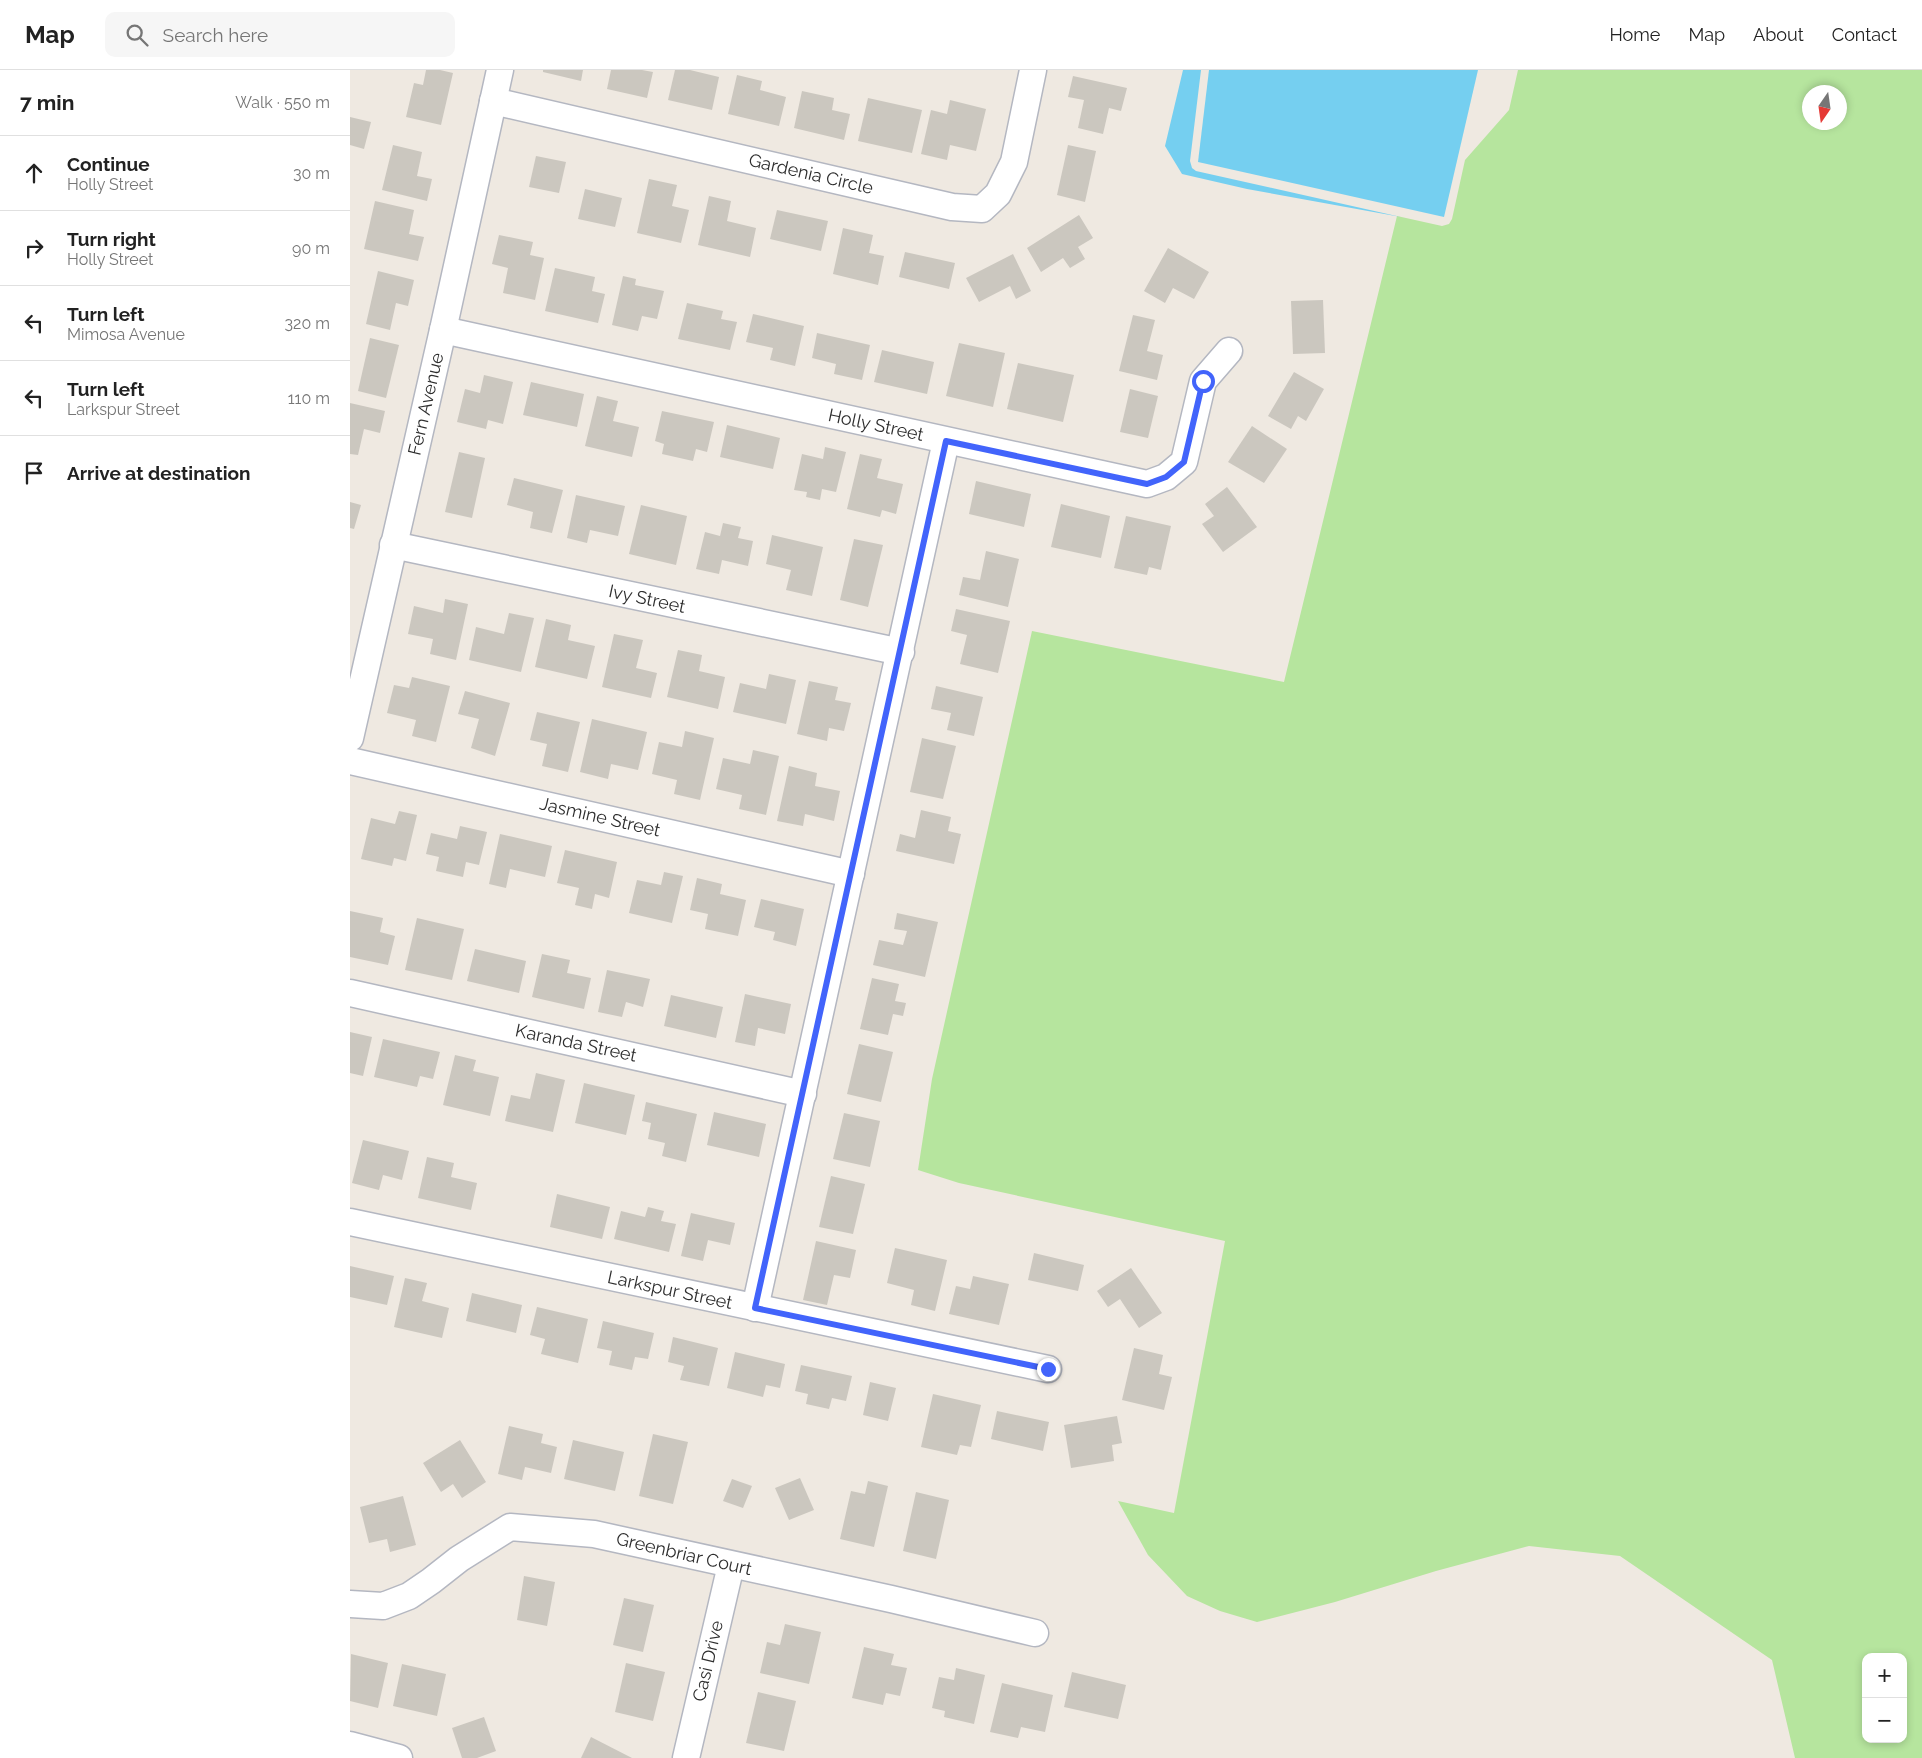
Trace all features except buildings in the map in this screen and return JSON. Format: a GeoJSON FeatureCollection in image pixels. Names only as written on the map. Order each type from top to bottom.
{"type":"FeatureCollection","features":[{"type":"Feature","properties":{"kind":"street","name":"Fern Avenue"},"geometry":{"type":"LineString","coordinates":[[350,738],[500,70]]}},
{"type":"Feature","properties":{"kind":"street","name":"Gardenia Circle"},"geometry":{"type":"LineString","coordinates":[[493,100],[952,207],[982,209],[998,194],[1014,162],[1033,70]]}},
{"type":"Feature","properties":{"kind":"street","name":"Holly Street"},"geometry":{"type":"LineString","coordinates":[[443,330],[1147,484],[1166,477],[1184,462],[1203,381],[1229,351]]}},
{"type":"Feature","properties":{"kind":"street"},"geometry":{"type":"LineString","coordinates":[[755,1308],[946,441]]}},
{"type":"Feature","properties":{"kind":"street","name":"Ivy Street"},"geometry":{"type":"LineString","coordinates":[[393,545],[901,652]]}},
{"type":"Feature","properties":{"kind":"street","name":"Jasmine Street"},"geometry":{"type":"LineString","coordinates":[[350,761],[851,874]]}},
{"type":"Feature","properties":{"kind":"street","name":"Karanda Street"},"geometry":{"type":"LineString","coordinates":[[350,993],[803,1094]]}},
{"type":"Feature","properties":{"kind":"street","name":"Larkspur Street"},"geometry":{"type":"LineString","coordinates":[[350,1222],[1048,1369]]}},
{"type":"Feature","properties":{"kind":"street","name":"Greenbriar Court"},"geometry":{"type":"LineString","coordinates":[[350,1604],[383,1606],[409,1596],[459,1559],[510,1527],[594,1534],[1035,1632]]}},
{"type":"Feature","properties":{"kind":"street","name":"Casi Drive"},"geometry":{"type":"LineString","coordinates":[[686,1758],[731,1565]]}},
{"type":"Feature","properties":{"kind":"street"},"geometry":{"type":"LineString","coordinates":[[350,1745],[399,1758]]}},
{"type":"Feature","properties":{"kind":"green space"},"geometry":{"type":"Polygon","coordinates":[[[1518,70],[1922,70],[1922,1758],[1795,1758],[1772,1660],[1620,1556],[1529,1546],[1436,1571],[1335,1602],[1257,1622],[1220,1611],[1187,1596],[1148,1555],[1118,1501],[1174,1513],[1225,1241],[959,1183],[918,1170],[932,1079],[1032,631],[1284,682],[1397,216],[1442,226],[1449,224],[1452,219],[1465,160],[1509,110],[1518,70]]]}},
{"type":"Feature","properties":{"kind":"water"},"geometry":{"type":"Polygon","coordinates":[[[1183,70],[1201,70],[1190,161],[1192,168],[1196,171],[1401,217],[1247,189],[1182,174],[1165,146],[1183,70]]]}},
{"type":"Feature","properties":{"kind":"water"},"geometry":{"type":"Polygon","coordinates":[[[1209,70],[1478,70],[1444,217],[1198,162],[1209,70]]]}},
{"type":"Feature","properties":{"kind":"route"},"geometry":{"type":"LineString","coordinates":[[1048,1369],[755,1308],[946,441],[1147,484],[1166,477],[1184,462],[1203,381]]}}]}
